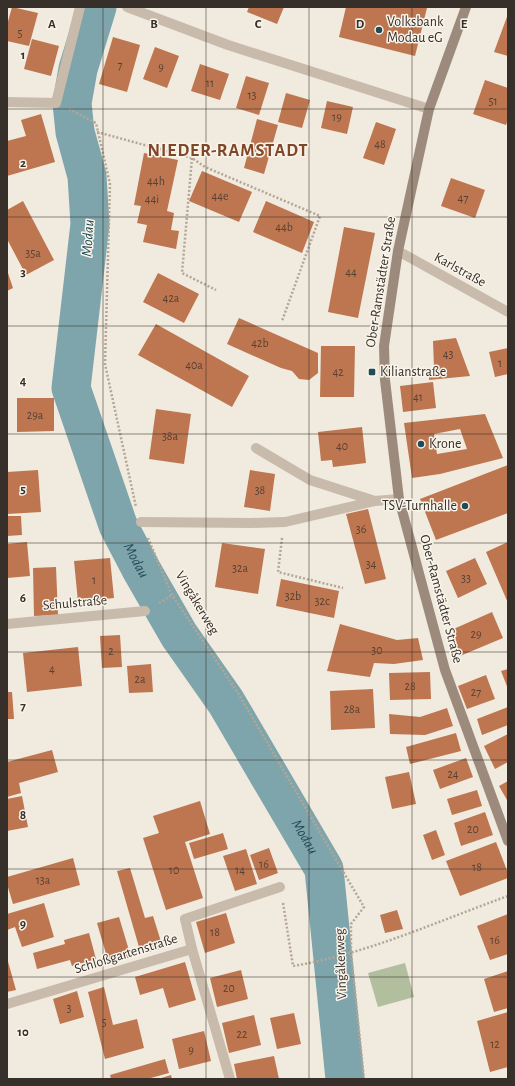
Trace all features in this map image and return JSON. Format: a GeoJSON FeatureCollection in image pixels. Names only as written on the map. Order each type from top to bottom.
{"type":"FeatureCollection","features":[{"type":"Feature","properties":{"kind":"main road","name":"Ober-Ramstädter Straße"},"geometry":{"type":"LineString","coordinates":[[466,7],[429,109],[398,251],[384,346],[385,380],[399,499],[445,670],[508,841]]}},
{"type":"Feature","properties":{"kind":"street"},"geometry":{"type":"LineString","coordinates":[[7,102],[56,102],[80,7]]}},
{"type":"Feature","properties":{"kind":"street"},"geometry":{"type":"LineString","coordinates":[[128,7],[228,45],[429,109]]}},
{"type":"Feature","properties":{"kind":"street","name":"Karlstraße"},"geometry":{"type":"LineString","coordinates":[[398,251],[508,312]]}},
{"type":"Feature","properties":{"kind":"street"},"geometry":{"type":"LineString","coordinates":[[256,448],[310,480],[375,501]]}},
{"type":"Feature","properties":{"kind":"street"},"geometry":{"type":"LineString","coordinates":[[142,522],[285,522],[375,501],[399,499]]}},
{"type":"Feature","properties":{"kind":"street","name":"Schulstraße"},"geometry":{"type":"LineString","coordinates":[[7,624],[145,611]]}},
{"type":"Feature","properties":{"kind":"street"},"geometry":{"type":"LineString","coordinates":[[192,949],[184,918],[280,887]]}},
{"type":"Feature","properties":{"kind":"street","name":"Schloßgartenstraße"},"geometry":{"type":"LineString","coordinates":[[7,1004],[192,949],[230,1079]]}},
{"type":"Feature","properties":{"kind":"path","name":"Vingåkerweg"},"geometry":{"type":"LineString","coordinates":[[56,102],[96,123],[110,184],[105,364],[135,505],[172,595],[238,693],[364,907],[351,924],[351,953],[364,1079]]}},
{"type":"Feature","properties":{"kind":"path"},"geometry":{"type":"LineString","coordinates":[[97,132],[192,158],[205,167],[320,216],[282,321]]}},
{"type":"Feature","properties":{"kind":"path"},"geometry":{"type":"LineString","coordinates":[[192,158],[182,273],[216,290]]}},
{"type":"Feature","properties":{"kind":"path"},"geometry":{"type":"LineString","coordinates":[[285,522],[278,572],[343,588]]}},
{"type":"Feature","properties":{"kind":"path"},"geometry":{"type":"LineString","coordinates":[[280,887],[293,966],[322,961],[351,953],[508,896]]}},
{"type":"Feature","properties":{"kind":"green space"},"geometry":{"type":"Polygon","coordinates":[[[405,963],[414,997],[378,1007],[368,973],[405,963]]]}},
{"type":"Feature","properties":{"kind":"building"},"geometry":{"type":"Polygon","coordinates":[[[12,7],[38,13],[29,46],[7,41],[7,25],[12,7]]]}},
{"type":"Feature","properties":{"kind":"building"},"geometry":{"type":"Polygon","coordinates":[[[249,7],[284,7],[277,24],[247,12],[249,7]]]}},
{"type":"Feature","properties":{"kind":"building"},"geometry":{"type":"Polygon","coordinates":[[[346,7],[427,8],[415,56],[339,37],[346,7]]]}},
{"type":"Feature","properties":{"kind":"building"},"geometry":{"type":"Polygon","coordinates":[[[508,14],[508,56],[494,52],[508,14]]]}},
{"type":"Feature","properties":{"kind":"building"},"geometry":{"type":"Polygon","coordinates":[[[113,37],[140,45],[127,92],[99,84],[113,37]]]}},
{"type":"Feature","properties":{"kind":"building"},"geometry":{"type":"Polygon","coordinates":[[[32,39],[59,46],[51,76],[24,69],[32,39]]]}},
{"type":"Feature","properties":{"kind":"building"},"geometry":{"type":"Polygon","coordinates":[[[155,47],[179,56],[167,88],[143,79],[155,47]]]}},
{"type":"Feature","properties":{"kind":"building"},"geometry":{"type":"Polygon","coordinates":[[[200,64],[229,74],[220,100],[191,91],[200,64]]]}},
{"type":"Feature","properties":{"kind":"building"},"geometry":{"type":"Polygon","coordinates":[[[246,76],[269,83],[259,115],[236,108],[246,76]]]}},
{"type":"Feature","properties":{"kind":"building"},"geometry":{"type":"Polygon","coordinates":[[[485,80],[508,88],[508,119],[506,125],[473,114],[485,80]]]}},
{"type":"Feature","properties":{"kind":"building"},"geometry":{"type":"Polygon","coordinates":[[[286,93],[310,100],[302,128],[278,122],[286,93]]]}},
{"type":"Feature","properties":{"kind":"building"},"geometry":{"type":"Polygon","coordinates":[[[327,101],[353,107],[347,134],[321,128],[327,101]]]}},
{"type":"Feature","properties":{"kind":"building"},"geometry":{"type":"Polygon","coordinates":[[[41,114],[55,162],[7,176],[7,141],[26,136],[21,120],[41,114]]]}},
{"type":"Feature","properties":{"kind":"building"},"geometry":{"type":"Polygon","coordinates":[[[257,119],[278,125],[264,174],[244,168],[257,119]]]}},
{"type":"Feature","properties":{"kind":"building"},"geometry":{"type":"Polygon","coordinates":[[[376,122],[396,129],[384,165],[363,158],[376,122]]]}},
{"type":"Feature","properties":{"kind":"building"},"geometry":{"type":"Polygon","coordinates":[[[144,153],[178,160],[167,211],[174,213],[171,230],[179,231],[176,249],[143,242],[147,225],[137,223],[141,206],[134,205],[144,153]]]}},
{"type":"Feature","properties":{"kind":"building"},"geometry":{"type":"Polygon","coordinates":[[[202,171],[252,192],[239,222],[189,201],[202,171]]]}},
{"type":"Feature","properties":{"kind":"building"},"geometry":{"type":"Polygon","coordinates":[[[451,178],[485,190],[475,218],[441,206],[451,178]]]}},
{"type":"Feature","properties":{"kind":"building"},"geometry":{"type":"Polygon","coordinates":[[[23,201],[54,260],[26,275],[7,239],[7,210],[23,201]]]}},
{"type":"Feature","properties":{"kind":"building"},"geometry":{"type":"Polygon","coordinates":[[[266,201],[314,222],[302,253],[253,232],[266,201]]]}},
{"type":"Feature","properties":{"kind":"building"},"geometry":{"type":"Polygon","coordinates":[[[344,227],[375,233],[358,318],[328,312],[344,227]]]}},
{"type":"Feature","properties":{"kind":"building"},"geometry":{"type":"Polygon","coordinates":[[[7,270],[13,288],[7,291],[7,270]]]}},
{"type":"Feature","properties":{"kind":"building"},"geometry":{"type":"Polygon","coordinates":[[[158,273],[199,294],[184,323],[143,302],[158,273]]]}},
{"type":"Feature","properties":{"kind":"building"},"geometry":{"type":"Polygon","coordinates":[[[239,318],[318,353],[318,373],[309,380],[299,379],[292,371],[281,368],[227,344],[239,318]]]}},
{"type":"Feature","properties":{"kind":"building"},"geometry":{"type":"Polygon","coordinates":[[[156,324],[249,376],[232,407],[138,355],[156,324]]]}},
{"type":"Feature","properties":{"kind":"building"},"geometry":{"type":"Polygon","coordinates":[[[456,338],[470,376],[429,380],[429,368],[434,368],[433,341],[456,338]]]}},
{"type":"Feature","properties":{"kind":"building"},"geometry":{"type":"Polygon","coordinates":[[[321,346],[355,346],[354,397],[320,397],[321,346]]]}},
{"type":"Feature","properties":{"kind":"building"},"geometry":{"type":"Polygon","coordinates":[[[508,348],[508,374],[495,377],[489,352],[508,348]]]}},
{"type":"Feature","properties":{"kind":"building"},"geometry":{"type":"Polygon","coordinates":[[[433,382],[436,408],[403,412],[400,386],[433,382]]]}},
{"type":"Feature","properties":{"kind":"building"},"geometry":{"type":"Polygon","coordinates":[[[17,398],[54,398],[54,431],[17,432],[17,398]]]}},
{"type":"Feature","properties":{"kind":"building"},"geometry":{"type":"Polygon","coordinates":[[[156,409],[191,414],[184,464],[149,459],[156,409]]]}},
{"type":"Feature","properties":{"kind":"building"},"geometry":{"type":"Polygon","coordinates":[[[485,414],[503,458],[440,474],[412,478],[404,423],[485,414]],[[460,429],[434,434],[437,454],[467,449],[460,429]]]}},
{"type":"Feature","properties":{"kind":"building"},"geometry":{"type":"Polygon","coordinates":[[[362,427],[366,463],[333,467],[332,460],[321,461],[318,432],[362,427]]]}},
{"type":"Feature","properties":{"kind":"building","name":"TSV-Turnhalle"},"geometry":{"type":"Polygon","coordinates":[[[508,465],[508,513],[436,540],[420,499],[508,465]]]}},
{"type":"Feature","properties":{"kind":"building"},"geometry":{"type":"Polygon","coordinates":[[[38,470],[41,512],[7,514],[7,472],[38,470]]]}},
{"type":"Feature","properties":{"kind":"building"},"geometry":{"type":"Polygon","coordinates":[[[250,470],[275,474],[270,511],[244,507],[250,470]]]}},
{"type":"Feature","properties":{"kind":"building"},"geometry":{"type":"Polygon","coordinates":[[[368,509],[386,579],[365,584],[346,514],[368,509]]]}},
{"type":"Feature","properties":{"kind":"building"},"geometry":{"type":"Polygon","coordinates":[[[7,516],[21,516],[22,535],[7,536],[7,516]]]}},
{"type":"Feature","properties":{"kind":"building"},"geometry":{"type":"Polygon","coordinates":[[[27,542],[30,576],[7,578],[7,544],[27,542]]]}},
{"type":"Feature","properties":{"kind":"building"},"geometry":{"type":"Polygon","coordinates":[[[508,542],[508,603],[486,552],[508,542]]]}},
{"type":"Feature","properties":{"kind":"building"},"geometry":{"type":"Polygon","coordinates":[[[222,543],[265,549],[258,594],[215,587],[222,543]]]}},
{"type":"Feature","properties":{"kind":"building"},"geometry":{"type":"Polygon","coordinates":[[[110,558],[114,598],[78,602],[74,561],[110,558]]]}},
{"type":"Feature","properties":{"kind":"building"},"geometry":{"type":"Polygon","coordinates":[[[475,558],[487,584],[458,598],[446,571],[475,558]]]}},
{"type":"Feature","properties":{"kind":"building"},"geometry":{"type":"Polygon","coordinates":[[[56,567],[58,615],[34,616],[33,568],[56,567]]]}},
{"type":"Feature","properties":{"kind":"building"},"geometry":{"type":"Polygon","coordinates":[[[281,579],[339,591],[334,618],[276,606],[281,579]]]}},
{"type":"Feature","properties":{"kind":"building"},"geometry":{"type":"Polygon","coordinates":[[[492,612],[503,638],[460,656],[449,631],[492,612]]]}},
{"type":"Feature","properties":{"kind":"building"},"geometry":{"type":"Polygon","coordinates":[[[340,624],[397,640],[418,638],[423,660],[394,664],[374,663],[370,677],[327,671],[340,624]]]}},
{"type":"Feature","properties":{"kind":"building"},"geometry":{"type":"Polygon","coordinates":[[[120,635],[122,667],[102,668],[100,636],[120,635]]]}},
{"type":"Feature","properties":{"kind":"building"},"geometry":{"type":"Polygon","coordinates":[[[78,647],[82,686],[27,692],[23,653],[78,647]]]}},
{"type":"Feature","properties":{"kind":"building"},"geometry":{"type":"Polygon","coordinates":[[[151,664],[153,692],[129,693],[127,666],[151,664]]]}},
{"type":"Feature","properties":{"kind":"building"},"geometry":{"type":"Polygon","coordinates":[[[508,669],[508,689],[501,671],[508,669]]]}},
{"type":"Feature","properties":{"kind":"building"},"geometry":{"type":"Polygon","coordinates":[[[430,672],[431,699],[390,700],[389,673],[430,672]]]}},
{"type":"Feature","properties":{"kind":"building"},"geometry":{"type":"Polygon","coordinates":[[[486,675],[495,699],[467,709],[458,686],[486,675]]]}},
{"type":"Feature","properties":{"kind":"building"},"geometry":{"type":"Polygon","coordinates":[[[373,689],[375,728],[331,730],[330,691],[373,689]]]}},
{"type":"Feature","properties":{"kind":"building"},"geometry":{"type":"Polygon","coordinates":[[[7,692],[12,692],[14,719],[7,719],[7,692]]]}},
{"type":"Feature","properties":{"kind":"building"},"geometry":{"type":"Polygon","coordinates":[[[508,707],[508,725],[482,735],[477,719],[508,707]]]}},
{"type":"Feature","properties":{"kind":"building"},"geometry":{"type":"Polygon","coordinates":[[[447,708],[453,726],[425,735],[390,734],[389,714],[420,717],[447,708]]]}},
{"type":"Feature","properties":{"kind":"building"},"geometry":{"type":"Polygon","coordinates":[[[456,733],[461,751],[410,764],[406,747],[456,733]]]}},
{"type":"Feature","properties":{"kind":"building"},"geometry":{"type":"Polygon","coordinates":[[[508,734],[508,762],[495,769],[484,746],[508,734]]]}},
{"type":"Feature","properties":{"kind":"building"},"geometry":{"type":"Polygon","coordinates":[[[52,750],[58,772],[19,783],[21,793],[7,797],[7,762],[52,750]]]}},
{"type":"Feature","properties":{"kind":"building"},"geometry":{"type":"Polygon","coordinates":[[[466,758],[473,777],[440,789],[433,770],[466,758]]]}},
{"type":"Feature","properties":{"kind":"building"},"geometry":{"type":"Polygon","coordinates":[[[409,772],[416,804],[392,809],[385,777],[409,772]]]}},
{"type":"Feature","properties":{"kind":"building"},"geometry":{"type":"Polygon","coordinates":[[[508,781],[508,800],[507,800],[499,786],[508,781]]]}},
{"type":"Feature","properties":{"kind":"building"},"geometry":{"type":"Polygon","coordinates":[[[477,790],[482,806],[452,815],[447,799],[477,790]]]}},
{"type":"Feature","properties":{"kind":"building"},"geometry":{"type":"Polygon","coordinates":[[[22,796],[28,827],[7,831],[7,799],[22,796]]]}},
{"type":"Feature","properties":{"kind":"building"},"geometry":{"type":"Polygon","coordinates":[[[200,801],[210,834],[185,842],[203,898],[166,910],[143,838],[159,833],[153,816],[200,801]]]}},
{"type":"Feature","properties":{"kind":"building"},"geometry":{"type":"Polygon","coordinates":[[[485,812],[493,835],[461,846],[454,823],[485,812]]]}},
{"type":"Feature","properties":{"kind":"building"},"geometry":{"type":"Polygon","coordinates":[[[436,830],[445,855],[432,860],[423,835],[436,830]]]}},
{"type":"Feature","properties":{"kind":"building"},"geometry":{"type":"Polygon","coordinates":[[[223,833],[228,849],[194,859],[189,843],[223,833]]]}},
{"type":"Feature","properties":{"kind":"building"},"geometry":{"type":"Polygon","coordinates":[[[496,842],[508,873],[508,878],[460,896],[446,861],[496,842]]]}},
{"type":"Feature","properties":{"kind":"building"},"geometry":{"type":"Polygon","coordinates":[[[269,848],[278,873],[259,880],[250,855],[269,848]]]}},
{"type":"Feature","properties":{"kind":"building"},"geometry":{"type":"Polygon","coordinates":[[[246,849],[257,884],[235,891],[223,856],[246,849]]]}},
{"type":"Feature","properties":{"kind":"building"},"geometry":{"type":"Polygon","coordinates":[[[73,858],[80,885],[13,904],[7,884],[7,877],[73,858]]]}},
{"type":"Feature","properties":{"kind":"building"},"geometry":{"type":"Polygon","coordinates":[[[130,868],[145,918],[153,916],[163,948],[141,954],[117,871],[130,868]]]}},
{"type":"Feature","properties":{"kind":"building"},"geometry":{"type":"Polygon","coordinates":[[[44,903],[54,937],[22,947],[15,927],[7,930],[7,914],[44,903]]]}},
{"type":"Feature","properties":{"kind":"building"},"geometry":{"type":"Polygon","coordinates":[[[397,910],[403,929],[385,933],[380,915],[397,910]]]}},
{"type":"Feature","properties":{"kind":"building"},"geometry":{"type":"Polygon","coordinates":[[[226,913],[235,943],[205,953],[196,922],[226,913]]]}},
{"type":"Feature","properties":{"kind":"building"},"geometry":{"type":"Polygon","coordinates":[[[508,914],[508,954],[490,960],[477,926],[508,914]]]}},
{"type":"Feature","properties":{"kind":"building"},"geometry":{"type":"Polygon","coordinates":[[[119,917],[131,957],[109,964],[97,923],[119,917]]]}},
{"type":"Feature","properties":{"kind":"building"},"geometry":{"type":"Polygon","coordinates":[[[89,933],[96,959],[72,966],[70,960],[37,969],[33,953],[65,944],[64,940],[89,933]]]}},
{"type":"Feature","properties":{"kind":"building"},"geometry":{"type":"Polygon","coordinates":[[[7,958],[16,990],[7,992],[7,958]]]}},
{"type":"Feature","properties":{"kind":"building"},"geometry":{"type":"Polygon","coordinates":[[[185,962],[196,1000],[169,1008],[163,988],[140,995],[135,977],[185,962]]]}},
{"type":"Feature","properties":{"kind":"building"},"geometry":{"type":"Polygon","coordinates":[[[241,970],[248,999],[217,1007],[210,978],[241,970]]]}},
{"type":"Feature","properties":{"kind":"building"},"geometry":{"type":"Polygon","coordinates":[[[508,971],[508,1008],[494,1012],[484,979],[508,971]]]}},
{"type":"Feature","properties":{"kind":"building"},"geometry":{"type":"Polygon","coordinates":[[[104,987],[113,1025],[137,1019],[144,1048],[105,1059],[88,992],[104,987]]]}},
{"type":"Feature","properties":{"kind":"building"},"geometry":{"type":"Polygon","coordinates":[[[77,991],[84,1017],[60,1024],[53,999],[77,991]]]}},
{"type":"Feature","properties":{"kind":"building"},"geometry":{"type":"Polygon","coordinates":[[[508,1012],[508,1067],[490,1072],[477,1021],[508,1012]]]}},
{"type":"Feature","properties":{"kind":"building"},"geometry":{"type":"Polygon","coordinates":[[[294,1013],[301,1044],[277,1049],[270,1018],[294,1013]]]}},
{"type":"Feature","properties":{"kind":"building"},"geometry":{"type":"Polygon","coordinates":[[[254,1015],[261,1045],[229,1053],[222,1023],[254,1015]]]}},
{"type":"Feature","properties":{"kind":"building"},"geometry":{"type":"Polygon","coordinates":[[[204,1031],[211,1061],[179,1069],[172,1039],[204,1031]]]}},
{"type":"Feature","properties":{"kind":"building"},"geometry":{"type":"Polygon","coordinates":[[[274,1056],[279,1079],[237,1079],[234,1064],[274,1056]]]}},
{"type":"Feature","properties":{"kind":"building"},"geometry":{"type":"Polygon","coordinates":[[[165,1059],[169,1073],[147,1079],[111,1079],[110,1075],[165,1059]]]}},
{"type":"Feature","properties":{"kind":"building"},"geometry":{"type":"Polygon","coordinates":[[[171,1075],[172,1079],[158,1079],[171,1075]]]}},
{"type":"Feature","properties":{"kind":"waterway","name":"Modau"},"geometry":{"type":"LineString","coordinates":[[97,7],[78,69],[72,103],[75,132],[87,176],[90,224],[71,388],[118,525],[141,569],[179,635],[226,702],[324,869],[345,1079]]}},
{"type":"Feature","properties":{"kind":"place","name":"Volksbank Modau eG"},"geometry":{"type":"Point","coordinates":[379,30]}},
{"type":"Feature","properties":{"kind":"place","name":"Kilianstraße"},"geometry":{"type":"Point","coordinates":[372,372]}},
{"type":"Feature","properties":{"kind":"place","name":"Krone"},"geometry":{"type":"Point","coordinates":[421,444]}},
{"type":"Feature","properties":{"kind":"place","name":"TSV-Turnhalle"},"geometry":{"type":"Point","coordinates":[465,506]}},
{"type":"Feature","properties":{"kind":"district","name":"NIEDER-RAMSTADT"},"geometry":{"type":"Point","coordinates":[228,151]}}]}
